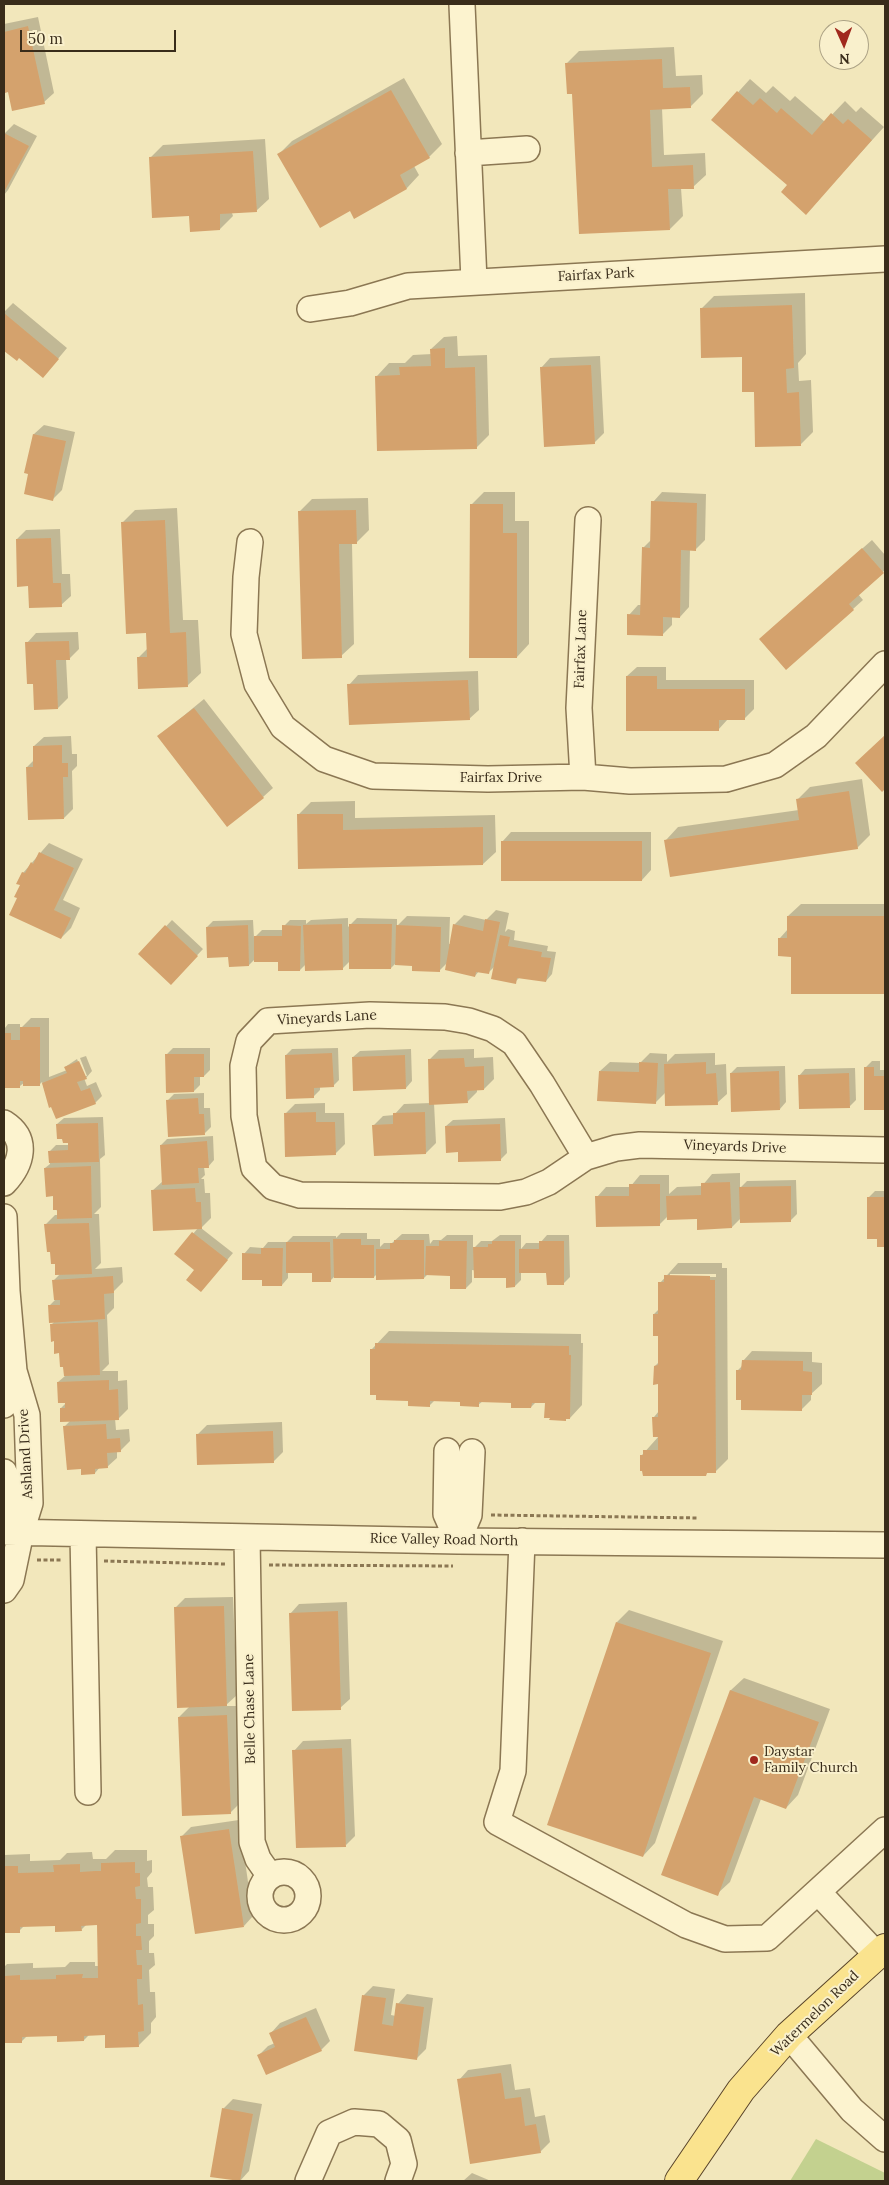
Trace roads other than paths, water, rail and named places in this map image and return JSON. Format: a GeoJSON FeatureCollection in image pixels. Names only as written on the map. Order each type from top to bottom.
{"type":"FeatureCollection","features":[{"type":"Feature","properties":{"kind":"main road","name":"Watermelon Road"},"geometry":{"type":"LineString","coordinates":[[678,2181],[741,2090],[789,2034],[881,1951]]}},
{"type":"Feature","properties":{"kind":"street"},"geometry":{"type":"LineString","coordinates":[[462,5],[474,281]]}},
{"type":"Feature","properties":{"kind":"street"},"geometry":{"type":"LineString","coordinates":[[468,153],[527,149]]}},
{"type":"Feature","properties":{"kind":"street","name":"Fairfax Park"},"geometry":{"type":"LineString","coordinates":[[310,309],[350,303],[408,286],[885,259]]}},
{"type":"Feature","properties":{"kind":"street","name":"Fairfax Lane"},"geometry":{"type":"LineString","coordinates":[[583,777],[579,708],[588,520]]}},
{"type":"Feature","properties":{"kind":"street","name":"Fairfax Drive"},"geometry":{"type":"LineString","coordinates":[[250,542],[246,577],[244,634],[257,684],[284,727],[324,760],[372,776],[488,779],[583,777],[630,781],[726,779],[775,765],[816,736],[885,664]]}},
{"type":"Feature","properties":{"kind":"street","name":"Vineyards Lane"},"geometry":{"type":"LineString","coordinates":[[370,1015],[445,1017],[469,1021],[493,1029],[514,1044],[542,1084],[586,1157],[549,1182],[526,1192],[500,1197],[300,1195],[273,1187],[254,1168],[244,1116],[243,1066],[249,1041],[268,1021],[370,1015]]}},
{"type":"Feature","properties":{"kind":"street"},"geometry":{"type":"LineString","coordinates":[[4,1123],[16,1130],[20,1154],[18,1164],[4,1183]]}},
{"type":"Feature","properties":{"kind":"street","name":"Vineyards Drive"},"geometry":{"type":"LineString","coordinates":[[586,1157],[616,1148],[640,1145],[885,1150]]}},
{"type":"Feature","properties":{"kind":"street","name":"Ashland Drive"},"geometry":{"type":"LineString","coordinates":[[4,1217],[9,1370],[4,1405]]}},
{"type":"Feature","properties":{"kind":"street","name":"Ashland Drive"},"geometry":{"type":"LineString","coordinates":[[9,1370],[27,1415],[30,1503],[12,1532]]}},
{"type":"Feature","properties":{"kind":"street"},"geometry":{"type":"LineString","coordinates":[[447,1451],[446,1514],[458,1541]]}},
{"type":"Feature","properties":{"kind":"street"},"geometry":{"type":"LineString","coordinates":[[458,1541],[469,1515],[472,1452]]}},
{"type":"Feature","properties":{"kind":"street","name":"Ashland Drive"},"geometry":{"type":"LineString","coordinates":[[4,1472],[6,1503],[12,1532]]}},
{"type":"Feature","properties":{"kind":"street"},"geometry":{"type":"LineString","coordinates":[[4,1556],[12,1532]]}},
{"type":"Feature","properties":{"kind":"street"},"geometry":{"type":"LineString","coordinates":[[4,1590],[10,1580],[12,1532]]}},
{"type":"Feature","properties":{"kind":"street","name":"Rice Valley Road North"},"geometry":{"type":"LineString","coordinates":[[12,1532],[458,1541],[885,1545]]}},
{"type":"Feature","properties":{"kind":"street"},"geometry":{"type":"LineString","coordinates":[[83,1534],[88,1792]]}},
{"type":"Feature","properties":{"kind":"street","name":"Belle Chase Lane"},"geometry":{"type":"LineString","coordinates":[[247,1537],[252,1842],[258,1859],[270,1876]]}},
{"type":"Feature","properties":{"kind":"street"},"geometry":{"type":"LineString","coordinates":[[522,1541],[513,1770],[497,1822],[686,1924],[725,1939],[767,1938],[885,1830]]}},
{"type":"Feature","properties":{"kind":"street"},"geometry":{"type":"LineString","coordinates":[[818,1892],[881,1951]]}},
{"type":"Feature","properties":{"kind":"street"},"geometry":{"type":"LineString","coordinates":[[789,2034],[852,2110],[885,2139]]}},
{"type":"Feature","properties":{"kind":"street"},"geometry":{"type":"LineString","coordinates":[[308,2181],[328,2133],[354,2122],[379,2124],[398,2140],[404,2164],[398,2181]]}},
{"type":"Feature","properties":{"kind":"place","name":"Daystar Family Church"},"geometry":{"type":"Point","coordinates":[754,1760]}}]}
